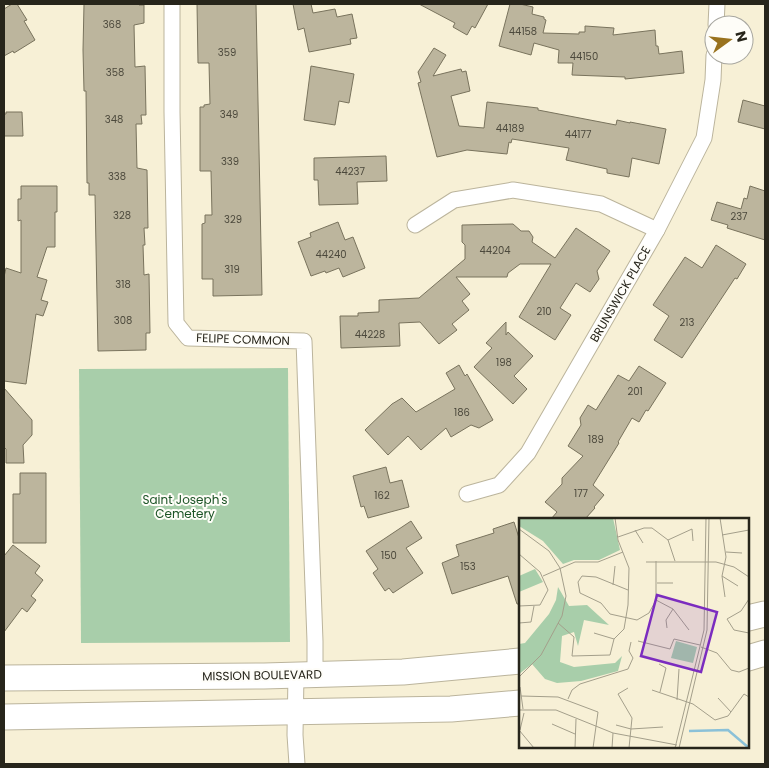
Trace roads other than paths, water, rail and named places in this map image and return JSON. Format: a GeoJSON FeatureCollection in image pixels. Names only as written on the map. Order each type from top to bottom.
{"type":"FeatureCollection","features":[{"type":"Feature","properties":{"kind":"main road"},"geometry":{"type":"LineString","coordinates":[[749,618],[765,614]]}},
{"type":"Feature","properties":{"kind":"main road"},"geometry":{"type":"LineString","coordinates":[[749,658],[765,653]]}},
{"type":"Feature","properties":{"kind":"main road","name":"MISSION BOULEVARD"},"geometry":{"type":"LineString","coordinates":[[4,678],[403,672],[519,662]]}},
{"type":"Feature","properties":{"kind":"main road"},"geometry":{"type":"LineString","coordinates":[[4,717],[451,709],[519,703]]}},
{"type":"Feature","properties":{"kind":"street","name":"FELIPE COMMON"},"geometry":{"type":"LineString","coordinates":[[172,4],[176,322],[188,338],[304,341],[314,621],[305,674]]}},
{"type":"Feature","properties":{"kind":"street","name":"BRUNSWICK PLACE"},"geometry":{"type":"LineString","coordinates":[[467,494],[499,485],[528,453],[658,230],[704,138],[713,65]]}},
{"type":"Feature","properties":{"kind":"street"},"geometry":{"type":"LineString","coordinates":[[415,225],[454,200],[513,190],[601,204],[658,230]]}},
{"type":"Feature","properties":{"kind":"street"},"geometry":{"type":"LineString","coordinates":[[296,764],[295,712],[305,674]]}},
{"type":"Feature","properties":{"kind":"park label","name":"Saint Joseph's Cemetery"},"geometry":{"type":"Point","coordinates":[185,506]}}]}
